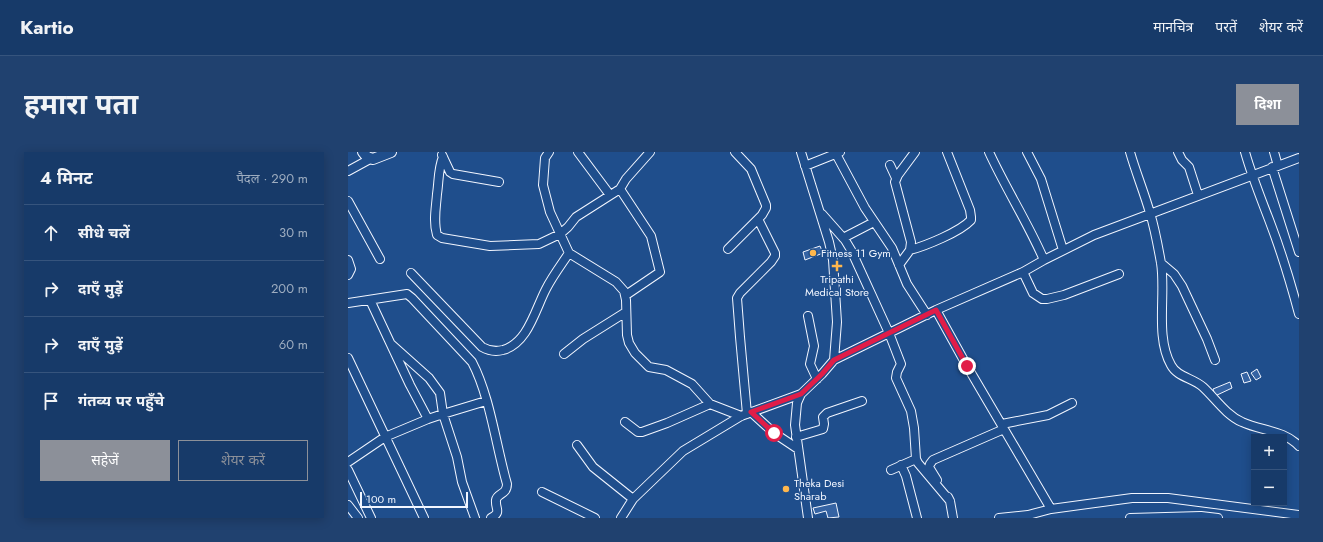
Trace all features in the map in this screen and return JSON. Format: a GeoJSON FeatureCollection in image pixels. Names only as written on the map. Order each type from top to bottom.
{"type":"FeatureCollection","features":[{"type":"Feature","properties":{"kind":"main road"},"geometry":{"type":"LineString","coordinates":[[366,155],[373,159],[385,153]]}},
{"type":"Feature","properties":{"kind":"street"},"geometry":{"type":"LineString","coordinates":[[549,152],[545,158],[543,185],[550,212],[569,253],[621,286],[626,296],[627,335],[635,353],[649,367],[666,370],[692,384],[710,404],[747,414],[798,449]]}},
{"type":"Feature","properties":{"kind":"street"},"geometry":{"type":"LineString","coordinates":[[578,152],[610,195]]}},
{"type":"Feature","properties":{"kind":"street"},"geometry":{"type":"LineString","coordinates":[[442,154],[439,167],[438,194],[435,209],[436,231],[439,237],[490,246],[539,244],[560,234],[576,217],[620,189],[626,179],[650,152]]}},
{"type":"Feature","properties":{"kind":"street"},"geometry":{"type":"LineString","coordinates":[[728,249],[758,219],[766,208],[765,200],[751,169],[735,152]]}},
{"type":"Feature","properties":{"kind":"street"},"geometry":{"type":"LineString","coordinates":[[801,152],[829,242],[833,260],[837,322],[834,360]]}},
{"type":"Feature","properties":{"kind":"street"},"geometry":{"type":"LineString","coordinates":[[896,178],[915,152]]}},
{"type":"Feature","properties":{"kind":"street"},"geometry":{"type":"LineString","coordinates":[[910,250],[924,246],[952,233],[971,220],[972,217],[970,210],[946,152]]}},
{"type":"Feature","properties":{"kind":"street"},"geometry":{"type":"LineString","coordinates":[[989,152],[1000,176],[1037,243],[1044,260]]}},
{"type":"Feature","properties":{"kind":"street"},"geometry":{"type":"LineString","coordinates":[[1027,152],[1041,179],[1063,250]]}},
{"type":"Feature","properties":{"kind":"street"},"geometry":{"type":"LineString","coordinates":[[1130,152],[1150,213],[1161,262],[1164,339],[1168,359],[1174,370],[1184,377],[1197,382],[1233,417],[1242,422],[1287,436],[1299,446]]}},
{"type":"Feature","properties":{"kind":"street"},"geometry":{"type":"LineString","coordinates":[[1178,152],[1182,160],[1189,168],[1198,195]]}},
{"type":"Feature","properties":{"kind":"street"},"geometry":{"type":"LineString","coordinates":[[1245,152],[1251,175],[1297,296],[1299,314]]}},
{"type":"Feature","properties":{"kind":"street"},"geometry":{"type":"LineString","coordinates":[[1274,152],[1275,167],[1299,252]]}},
{"type":"Feature","properties":{"kind":"street"},"geometry":{"type":"LineString","coordinates":[[805,166],[838,153],[874,222],[892,248],[907,284],[927,314]]}},
{"type":"Feature","properties":{"kind":"street"},"geometry":{"type":"LineString","coordinates":[[442,154],[450,172],[453,174],[499,182]]}},
{"type":"Feature","properties":{"kind":"street"},"geometry":{"type":"LineString","coordinates":[[348,171],[366,155]]}},
{"type":"Feature","properties":{"kind":"street"},"geometry":{"type":"LineString","coordinates":[[808,518],[794,425],[795,410],[801,394],[834,360],[927,314],[1023,272],[1094,235],[1299,158]]}},
{"type":"Feature","properties":{"kind":"street"},"geometry":{"type":"LineString","coordinates":[[890,165],[896,178],[895,182],[911,242],[910,250],[899,265]]}},
{"type":"Feature","properties":{"kind":"street"},"geometry":{"type":"LineString","coordinates":[[620,189],[650,236],[660,272],[626,296]]}},
{"type":"Feature","properties":{"kind":"street"},"geometry":{"type":"LineString","coordinates":[[348,201],[380,259]]}},
{"type":"Feature","properties":{"kind":"street"},"geometry":{"type":"LineString","coordinates":[[820,212],[843,238],[851,250],[889,333],[901,364],[896,378],[911,411],[914,428],[916,459],[922,470],[950,501]]}},
{"type":"Feature","properties":{"kind":"street"},"geometry":{"type":"LineString","coordinates":[[747,414],[737,298],[775,256],[775,253],[758,219]]}},
{"type":"Feature","properties":{"kind":"street"},"geometry":{"type":"LineString","coordinates":[[843,238],[874,222]]}},
{"type":"Feature","properties":{"kind":"street"},"geometry":{"type":"LineString","coordinates":[[411,273],[482,347],[490,351],[499,350],[514,345],[524,334],[546,288],[569,253]]}},
{"type":"Feature","properties":{"kind":"street"},"geometry":{"type":"LineString","coordinates":[[348,260],[351,269],[348,275]]}},
{"type":"Feature","properties":{"kind":"street"},"geometry":{"type":"LineString","coordinates":[[1161,262],[1174,274],[1182,286],[1207,339],[1215,360]]}},
{"type":"Feature","properties":{"kind":"street"},"geometry":{"type":"LineString","coordinates":[[1023,272],[1033,293],[1042,299],[1048,300],[1119,274]]}},
{"type":"Feature","properties":{"kind":"street"},"geometry":{"type":"LineString","coordinates":[[348,303],[407,294],[472,362],[486,401],[507,484],[507,489],[504,493],[498,496],[496,501],[498,512],[491,518]]}},
{"type":"Feature","properties":{"kind":"street"},"geometry":{"type":"LineString","coordinates":[[370,300],[428,419]]}},
{"type":"Feature","properties":{"kind":"street"},"geometry":{"type":"LineString","coordinates":[[936,310],[1051,509]]}},
{"type":"Feature","properties":{"kind":"street"},"geometry":{"type":"LineString","coordinates":[[564,354],[583,339],[626,312]]}},
{"type":"Feature","properties":{"kind":"street"},"geometry":{"type":"LineString","coordinates":[[808,316],[814,346],[810,364],[817,378]]}},
{"type":"Feature","properties":{"kind":"street"},"geometry":{"type":"LineString","coordinates":[[391,344],[429,378],[440,393],[443,414],[457,457],[462,482],[475,518]]}},
{"type":"Feature","properties":{"kind":"street"},"geometry":{"type":"LineString","coordinates":[[348,358],[424,518]]}},
{"type":"Feature","properties":{"kind":"street"},"geometry":{"type":"LineString","coordinates":[[621,518],[633,499],[683,451],[747,414],[801,394]]}},
{"type":"Feature","properties":{"kind":"street"},"geometry":{"type":"LineString","coordinates":[[348,462],[385,437],[428,419],[486,401]]}},
{"type":"Feature","properties":{"kind":"street"},"geometry":{"type":"LineString","coordinates":[[796,437],[822,429],[824,424],[823,417],[827,413],[862,401]]}},
{"type":"Feature","properties":{"kind":"street"},"geometry":{"type":"LineString","coordinates":[[625,422],[638,432],[642,432],[710,404]]}},
{"type":"Feature","properties":{"kind":"street"},"geometry":{"type":"LineString","coordinates":[[953,518],[950,501],[931,471],[929,467],[930,464],[938,458],[1003,427],[1048,415],[1072,404]]}},
{"type":"Feature","properties":{"kind":"street"},"geometry":{"type":"LineString","coordinates":[[577,445],[593,467],[633,499]]}},
{"type":"Feature","properties":{"kind":"street"},"geometry":{"type":"LineString","coordinates":[[891,470],[916,459]]}},
{"type":"Feature","properties":{"kind":"street"},"geometry":{"type":"LineString","coordinates":[[901,465],[906,476],[917,518]]}},
{"type":"Feature","properties":{"kind":"street"},"geometry":{"type":"LineString","coordinates":[[348,470],[371,518]]}},
{"type":"Feature","properties":{"kind":"street"},"geometry":{"type":"LineString","coordinates":[[542,492],[595,518]]}},
{"type":"Feature","properties":{"kind":"street"},"geometry":{"type":"LineString","coordinates":[[999,518],[1132,498],[1168,498],[1299,515]]}},
{"type":"Feature","properties":{"kind":"street"},"geometry":{"type":"LineString","coordinates":[[348,505],[358,518]]}},
{"type":"Feature","properties":{"kind":"street"},"geometry":{"type":"LineString","coordinates":[[1130,518],[1201,516],[1218,518]]}},
{"type":"Feature","properties":{"kind":"building","name":"Fitness 11 Gym"},"geometry":{"type":"Polygon","coordinates":[[[820,246],[823,253],[805,260],[803,252],[820,246]]]}},
{"type":"Feature","properties":{"kind":"building"},"geometry":{"type":"Polygon","coordinates":[[[1257,369],[1261,377],[1256,380],[1251,373],[1257,369]]]}},
{"type":"Feature","properties":{"kind":"building"},"geometry":{"type":"Polygon","coordinates":[[[1247,372],[1251,381],[1244,383],[1241,374],[1247,372]]]}},
{"type":"Feature","properties":{"kind":"building"},"geometry":{"type":"Polygon","coordinates":[[[1230,382],[1232,388],[1215,396],[1213,389],[1230,382]]]}},
{"type":"Feature","properties":{"kind":"building"},"geometry":{"type":"Polygon","coordinates":[[[836,503],[839,517],[828,518],[826,511],[815,514],[813,508],[836,503]]]}},
{"type":"Feature","properties":{"kind":"place","name":"Fitness 11 Gym"},"geometry":{"type":"Point","coordinates":[813,253]}},
{"type":"Feature","properties":{"kind":"place","name":"Tripathi Medical Store"},"geometry":{"type":"Point","coordinates":[837,266]}},
{"type":"Feature","properties":{"kind":"place","name":"Theka Desi Sharab"},"geometry":{"type":"Point","coordinates":[786,489]}},
{"type":"Feature","properties":{"kind":"route"},"geometry":{"type":"LineString","coordinates":[[774,433],[751,412],[801,394],[834,360],[936,310],[967,366]]}}]}
